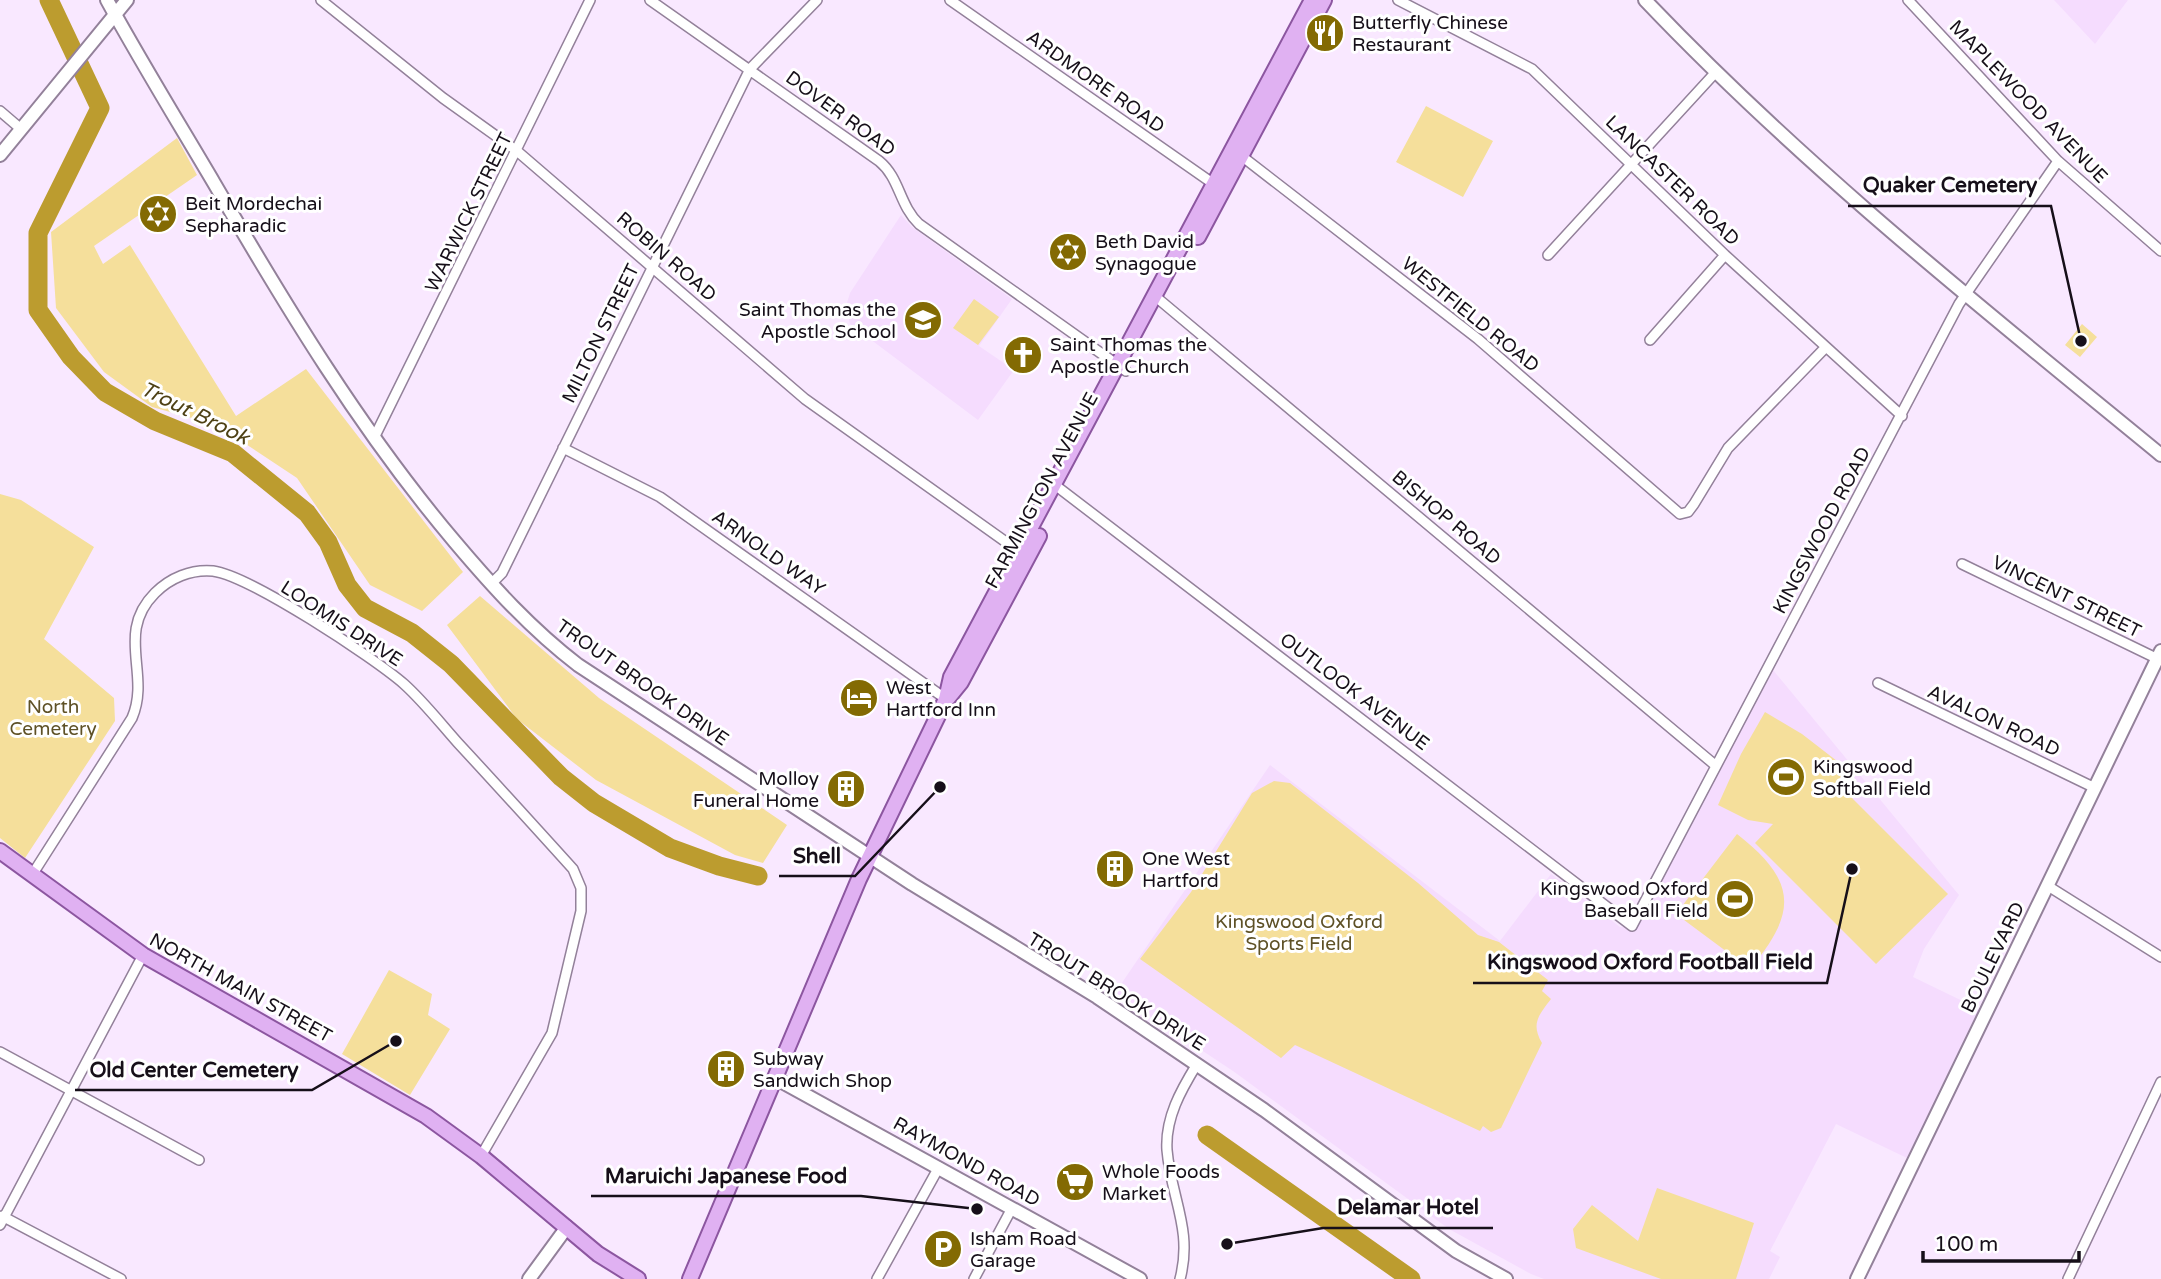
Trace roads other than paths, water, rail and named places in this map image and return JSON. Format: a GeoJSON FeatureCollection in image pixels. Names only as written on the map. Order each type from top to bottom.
{"type":"FeatureCollection","features":[{"type":"Feature","properties":{"kind":"main road","name":"TROUT BROOK DRIVE"},"geometry":{"type":"LineString","coordinates":[[107,0],[270,281],[328,374],[424,505],[491,584],[543,637],[578,665],[870,856],[1097,997],[1197,1064],[1437,1238],[1506,1279]]}},
{"type":"Feature","properties":{"kind":"main road"},"geometry":{"type":"LineString","coordinates":[[0,155],[127,0]]}},
{"type":"Feature","properties":{"kind":"main road","name":"FARMINGTON AVENUE"},"geometry":{"type":"LineString","coordinates":[[1237,152],[1312,0]]}},
{"type":"Feature","properties":{"kind":"main road","name":"FARMINGTON AVENUE"},"geometry":{"type":"LineString","coordinates":[[691,1279],[870,856],[946,699],[951,677],[1006,586],[1218,187],[1324,0]]}},
{"type":"Feature","properties":{"kind":"main road"},"geometry":{"type":"LineString","coordinates":[[1645,0],[1715,73],[1823,173],[2161,455]]}},
{"type":"Feature","properties":{"kind":"main road","name":"BOULEVARD"},"geometry":{"type":"LineString","coordinates":[[1857,1279],[2159,655]]}},
{"type":"Feature","properties":{"kind":"main road","name":"NORTH MAIN STREET"},"geometry":{"type":"LineString","coordinates":[[0,851],[143,955],[368,1080],[434,1121],[481,1156],[598,1254],[638,1279]]}},
{"type":"Feature","properties":{"kind":"main road","name":"RAYMOND ROAD"},"geometry":{"type":"LineString","coordinates":[[775,1078],[1140,1279]]}},
{"type":"Feature","properties":{"kind":"main road"},"geometry":{"type":"LineString","coordinates":[[529,1279],[567,1227]]}},
{"type":"Feature","properties":{"kind":"main road"},"geometry":{"type":"LineString","coordinates":[[598,1254],[626,1279]]}},
{"type":"Feature","properties":{"kind":"main road","name":"NORTH MAIN STREET"},"geometry":{"type":"LineString","coordinates":[[598,1254],[618,1279]]}},
{"type":"Feature","properties":{"kind":"street","name":"ROBIN ROAD"},"geometry":{"type":"LineString","coordinates":[[321,0],[443,98],[517,152],[653,265],[805,399],[1023,554]]}},
{"type":"Feature","properties":{"kind":"street","name":"WARWICK STREET"},"geometry":{"type":"LineString","coordinates":[[374,438],[590,0]]}},
{"type":"Feature","properties":{"kind":"street","name":"DOVER ROAD"},"geometry":{"type":"LineString","coordinates":[[650,0],[887,167],[906,209],[919,223],[1122,368]]}},
{"type":"Feature","properties":{"kind":"street","name":"MILTON STREET"},"geometry":{"type":"LineString","coordinates":[[491,584],[502,573],[750,69],[817,0]]}},
{"type":"Feature","properties":{"kind":"street","name":"ARDMORE ROAD"},"geometry":{"type":"LineString","coordinates":[[950,0],[1218,187]]}},
{"type":"Feature","properties":{"kind":"street","name":"LANCASTER ROAD"},"geometry":{"type":"LineString","coordinates":[[1398,0],[1532,69],[1725,255],[1902,416]]}},
{"type":"Feature","properties":{"kind":"street","name":"MAPLEWOOD AVENUE"},"geometry":{"type":"LineString","coordinates":[[1908,0],[2058,161],[2161,251]]}},
{"type":"Feature","properties":{"kind":"street"},"geometry":{"type":"LineString","coordinates":[[1548,255],[1715,73]]}},
{"type":"Feature","properties":{"kind":"street"},"geometry":{"type":"LineString","coordinates":[[0,111],[21,129]]}},
{"type":"Feature","properties":{"kind":"street","name":"WESTFIELD ROAD"},"geometry":{"type":"LineString","coordinates":[[1237,152],[1478,339],[1680,514],[1688,512],[1694,504],[1728,448],[1825,348]]}},
{"type":"Feature","properties":{"kind":"street","name":"KINGSWOOD ROAD"},"geometry":{"type":"LineString","coordinates":[[1632,926],[1965,293],[2058,161]]}},
{"type":"Feature","properties":{"kind":"street"},"geometry":{"type":"LineString","coordinates":[[1650,340],[1725,255]]}},
{"type":"Feature","properties":{"kind":"street","name":"BISHOP ROAD"},"geometry":{"type":"LineString","coordinates":[[1159,299],[1715,765]]}},
{"type":"Feature","properties":{"kind":"street","name":"ARNOLD WAY"},"geometry":{"type":"LineString","coordinates":[[563,448],[660,497],[946,699]]}},
{"type":"Feature","properties":{"kind":"street","name":"OUTLOOK AVENUE"},"geometry":{"type":"LineString","coordinates":[[1059,487],[1632,926]]}},
{"type":"Feature","properties":{"kind":"street","name":"VINCENT STREET"},"geometry":{"type":"LineString","coordinates":[[1962,564],[2159,655]]}},
{"type":"Feature","properties":{"kind":"street","name":"LOOMIS DRIVE"},"geometry":{"type":"LineString","coordinates":[[32,875],[132,718],[138,704],[134,646],[137,619],[156,592],[172,579],[200,571],[241,579],[356,650],[404,685],[573,869],[581,888],[581,911],[552,1032],[481,1156]]}},
{"type":"Feature","properties":{"kind":"street","name":"AVALON ROAD"},"geometry":{"type":"LineString","coordinates":[[1878,684],[2095,788]]}},
{"type":"Feature","properties":{"kind":"street"},"geometry":{"type":"LineString","coordinates":[[2048,886],[2161,957]]}},
{"type":"Feature","properties":{"kind":"street"},"geometry":{"type":"LineString","coordinates":[[121,1279],[1,1219],[73,1090],[143,955]]}},
{"type":"Feature","properties":{"kind":"street"},"geometry":{"type":"LineString","coordinates":[[0,1052],[199,1160]]}},
{"type":"Feature","properties":{"kind":"street"},"geometry":{"type":"LineString","coordinates":[[1180,1279],[1186,1243],[1167,1148],[1176,1101],[1197,1064]]}},
{"type":"Feature","properties":{"kind":"street"},"geometry":{"type":"LineString","coordinates":[[2068,1279],[2161,1082]]}},
{"type":"Feature","properties":{"kind":"street"},"geometry":{"type":"LineString","coordinates":[[877,1279],[939,1167]]}},
{"type":"Feature","properties":{"kind":"street"},"geometry":{"type":"LineString","coordinates":[[974,1279],[1012,1208]]}},
{"type":"Feature","properties":{"kind":"waterway","name":"Trout Brook"},"geometry":{"type":"LineString","coordinates":[[49,0],[100,108],[38,233],[38,310],[71,357],[105,392],[155,421],[233,453],[307,513],[328,542],[347,585],[365,608],[412,633],[451,664],[561,777],[594,803],[670,848],[719,866],[758,876]]}},
{"type":"Feature","properties":{"kind":"waterway","name":"Trout Brook"},"geometry":{"type":"LineString","coordinates":[[1207,1135],[1411,1279]]}},
{"type":"Feature","properties":{"kind":"place","name":"Butterfly Chinese Restaurant"},"geometry":{"type":"Point","coordinates":[1325,33]}},
{"type":"Feature","properties":{"kind":"place","name":"Beit Mordechai Sepharadic"},"geometry":{"type":"Point","coordinates":[158,214]}},
{"type":"Feature","properties":{"kind":"place","name":"Beth David Synagogue"},"geometry":{"type":"Point","coordinates":[1068,252]}},
{"type":"Feature","properties":{"kind":"place","name":"Saint Thomas the Apostle School"},"geometry":{"type":"Point","coordinates":[923,320]}},
{"type":"Feature","properties":{"kind":"place","name":"Quaker Cemetery"},"geometry":{"type":"Point","coordinates":[2081,341]}},
{"type":"Feature","properties":{"kind":"place","name":"Saint Thomas the Apostle Church"},"geometry":{"type":"Point","coordinates":[1023,355]}},
{"type":"Feature","properties":{"kind":"place","name":"West Hartford Inn"},"geometry":{"type":"Point","coordinates":[859,698]}},
{"type":"Feature","properties":{"kind":"place","name":"Kingswood Softball Field"},"geometry":{"type":"Point","coordinates":[1786,777]}},
{"type":"Feature","properties":{"kind":"place","name":"Shell"},"geometry":{"type":"Point","coordinates":[940,787]}},
{"type":"Feature","properties":{"kind":"place","name":"Molloy Funeral Home"},"geometry":{"type":"Point","coordinates":[846,789]}},
{"type":"Feature","properties":{"kind":"place","name":"One West Hartford"},"geometry":{"type":"Point","coordinates":[1115,869]}},
{"type":"Feature","properties":{"kind":"place","name":"Kingswood Oxford Football Field"},"geometry":{"type":"Point","coordinates":[1852,869]}},
{"type":"Feature","properties":{"kind":"place","name":"Kingswood Oxford Baseball Field"},"geometry":{"type":"Point","coordinates":[1735,899]}},
{"type":"Feature","properties":{"kind":"place","name":"Old Center Cemetery"},"geometry":{"type":"Point","coordinates":[396,1041]}},
{"type":"Feature","properties":{"kind":"place","name":"Subway Sandwich Shop"},"geometry":{"type":"Point","coordinates":[726,1069]}},
{"type":"Feature","properties":{"kind":"place","name":"Whole Foods Market"},"geometry":{"type":"Point","coordinates":[1075,1182]}},
{"type":"Feature","properties":{"kind":"place","name":"Maruichi Japanese Food"},"geometry":{"type":"Point","coordinates":[977,1209]}},
{"type":"Feature","properties":{"kind":"place","name":"Delamar Hotel"},"geometry":{"type":"Point","coordinates":[1227,1244]}},
{"type":"Feature","properties":{"kind":"place","name":"Isham Road Garage"},"geometry":{"type":"Point","coordinates":[943,1249]}},
{"type":"Feature","properties":{"kind":"park label","name":"North Cemetery"},"geometry":{"type":"Point","coordinates":[53,717]}},
{"type":"Feature","properties":{"kind":"park label","name":"Kingswood Oxford Sports Field"},"geometry":{"type":"Point","coordinates":[1299,932]}}]}
